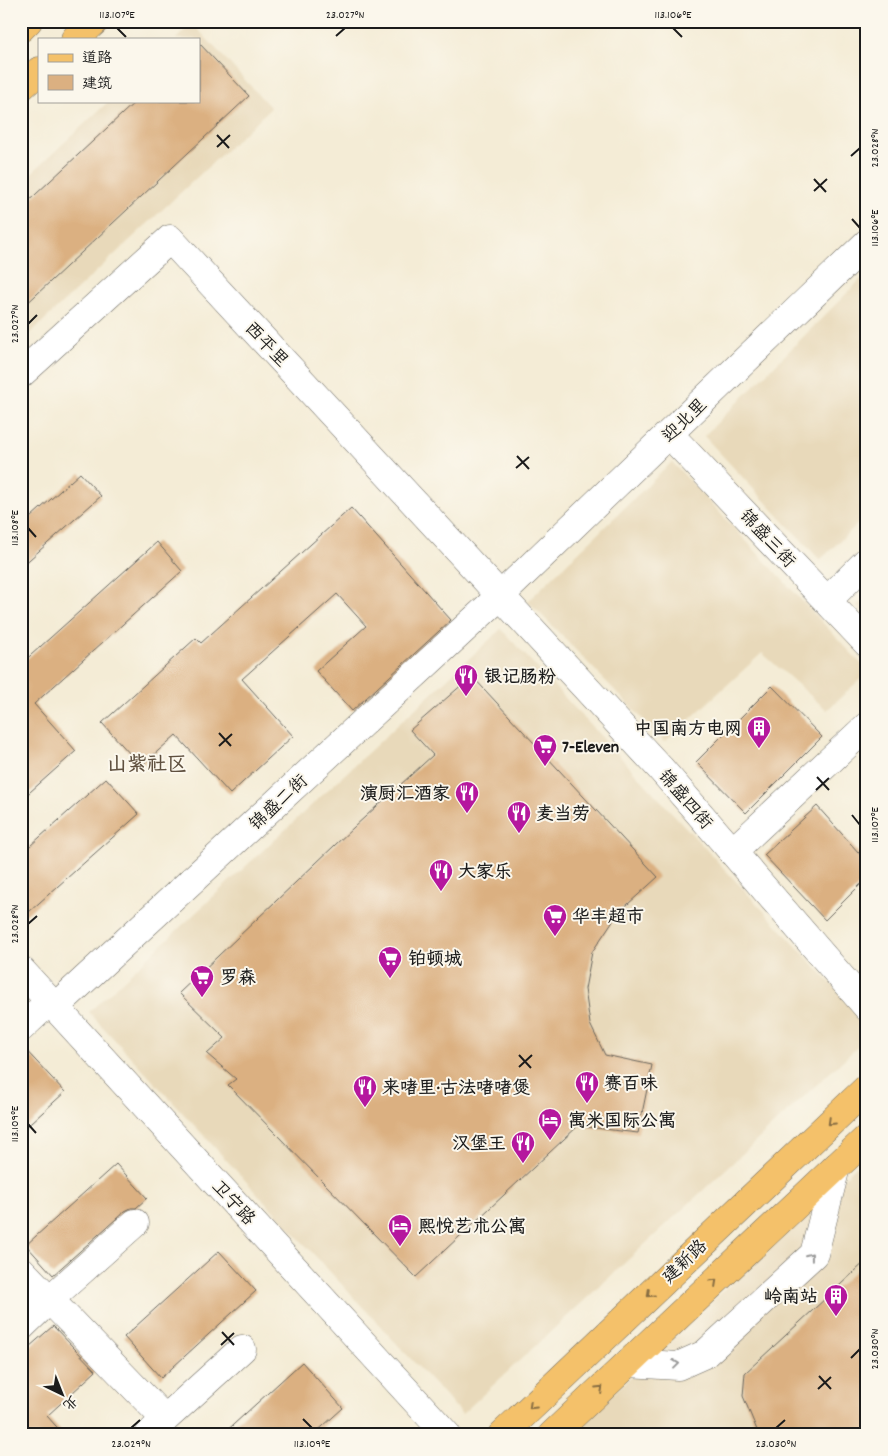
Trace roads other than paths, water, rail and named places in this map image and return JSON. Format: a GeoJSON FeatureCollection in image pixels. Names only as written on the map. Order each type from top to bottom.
{"type":"FeatureCollection","features":[{"type":"Feature","properties":{"kind":"main road"},"geometry":{"type":"LineString","coordinates":[[21,28],[28,21]]}},
{"type":"Feature","properties":{"kind":"main road"},"geometry":{"type":"LineString","coordinates":[[76,38],[95,21]]}},
{"type":"Feature","properties":{"kind":"main road"},"geometry":{"type":"LineString","coordinates":[[21,87],[38,72]]}},
{"type":"Feature","properties":{"kind":"main road","name":"建新路"},"geometry":{"type":"LineString","coordinates":[[502,1435],[867,1088]]}},
{"type":"Feature","properties":{"kind":"main road","name":"建新路"},"geometry":{"type":"LineString","coordinates":[[552,1435],[867,1138]]}},
{"type":"Feature","properties":{"kind":"street","name":"西平里"},"geometry":{"type":"LineString","coordinates":[[21,374],[170,239],[500,596]]}},
{"type":"Feature","properties":{"kind":"street","name":"迎北里"},"geometry":{"type":"LineString","coordinates":[[500,596],[867,243]]}},
{"type":"Feature","properties":{"kind":"street","name":"锦盛三街"},"geometry":{"type":"LineString","coordinates":[[669,434],[867,643]]}},
{"type":"Feature","properties":{"kind":"street"},"geometry":{"type":"LineString","coordinates":[[827,601],[867,561]]}},
{"type":"Feature","properties":{"kind":"street","name":"锦盛四街"},"geometry":{"type":"LineString","coordinates":[[500,596],[660,768],[867,1007]]}},
{"type":"Feature","properties":{"kind":"street","name":"锦盛二街"},"geometry":{"type":"LineString","coordinates":[[21,1028],[52,1004],[500,596]]}},
{"type":"Feature","properties":{"kind":"street"},"geometry":{"type":"LineString","coordinates":[[732,852],[867,726]]}},
{"type":"Feature","properties":{"kind":"street","name":"卫宁路"},"geometry":{"type":"LineString","coordinates":[[21,970],[447,1435]]}},
{"type":"Feature","properties":{"kind":"street"},"geometry":{"type":"LineString","coordinates":[[628,1363],[678,1366],[705,1354],[814,1254],[836,1167]]}},
{"type":"Feature","properties":{"kind":"street"},"geometry":{"type":"LineString","coordinates":[[21,1327],[135,1223]]}},
{"type":"Feature","properties":{"kind":"street"},"geometry":{"type":"LineString","coordinates":[[21,1270],[50,1299],[157,1427],[242,1349]]}},
{"type":"Feature","properties":{"kind":"place","name":"银记肠粉"},"geometry":{"type":"Point","coordinates":[466,697]}},
{"type":"Feature","properties":{"kind":"place","name":"中国南方电网"},"geometry":{"type":"Point","coordinates":[759,749]}},
{"type":"Feature","properties":{"kind":"place","name":"7-Eleven"},"geometry":{"type":"Point","coordinates":[545,767]}},
{"type":"Feature","properties":{"kind":"place","name":"演厨汇酒家"},"geometry":{"type":"Point","coordinates":[467,814]}},
{"type":"Feature","properties":{"kind":"place","name":"麦当劳"},"geometry":{"type":"Point","coordinates":[519,834]}},
{"type":"Feature","properties":{"kind":"place","name":"大家乐"},"geometry":{"type":"Point","coordinates":[441,892]}},
{"type":"Feature","properties":{"kind":"place","name":"华丰超市"},"geometry":{"type":"Point","coordinates":[555,937]}},
{"type":"Feature","properties":{"kind":"place","name":"铂顿城"},"geometry":{"type":"Point","coordinates":[390,979]}},
{"type":"Feature","properties":{"kind":"place","name":"罗森"},"geometry":{"type":"Point","coordinates":[202,998]}},
{"type":"Feature","properties":{"kind":"place","name":"赛百味"},"geometry":{"type":"Point","coordinates":[587,1104]}},
{"type":"Feature","properties":{"kind":"place","name":"来啫里·古法啫啫煲"},"geometry":{"type":"Point","coordinates":[365,1108]}},
{"type":"Feature","properties":{"kind":"place","name":"寓米国际公寓"},"geometry":{"type":"Point","coordinates":[550,1141]}},
{"type":"Feature","properties":{"kind":"place","name":"汉堡王"},"geometry":{"type":"Point","coordinates":[523,1164]}},
{"type":"Feature","properties":{"kind":"place","name":"熙悦艺术公寓"},"geometry":{"type":"Point","coordinates":[400,1247]}},
{"type":"Feature","properties":{"kind":"place","name":"岭南站"},"geometry":{"type":"Point","coordinates":[836,1317]}},
{"type":"Feature","properties":{"kind":"district","name":"山紫社区"},"geometry":{"type":"Point","coordinates":[147,763]}}]}
